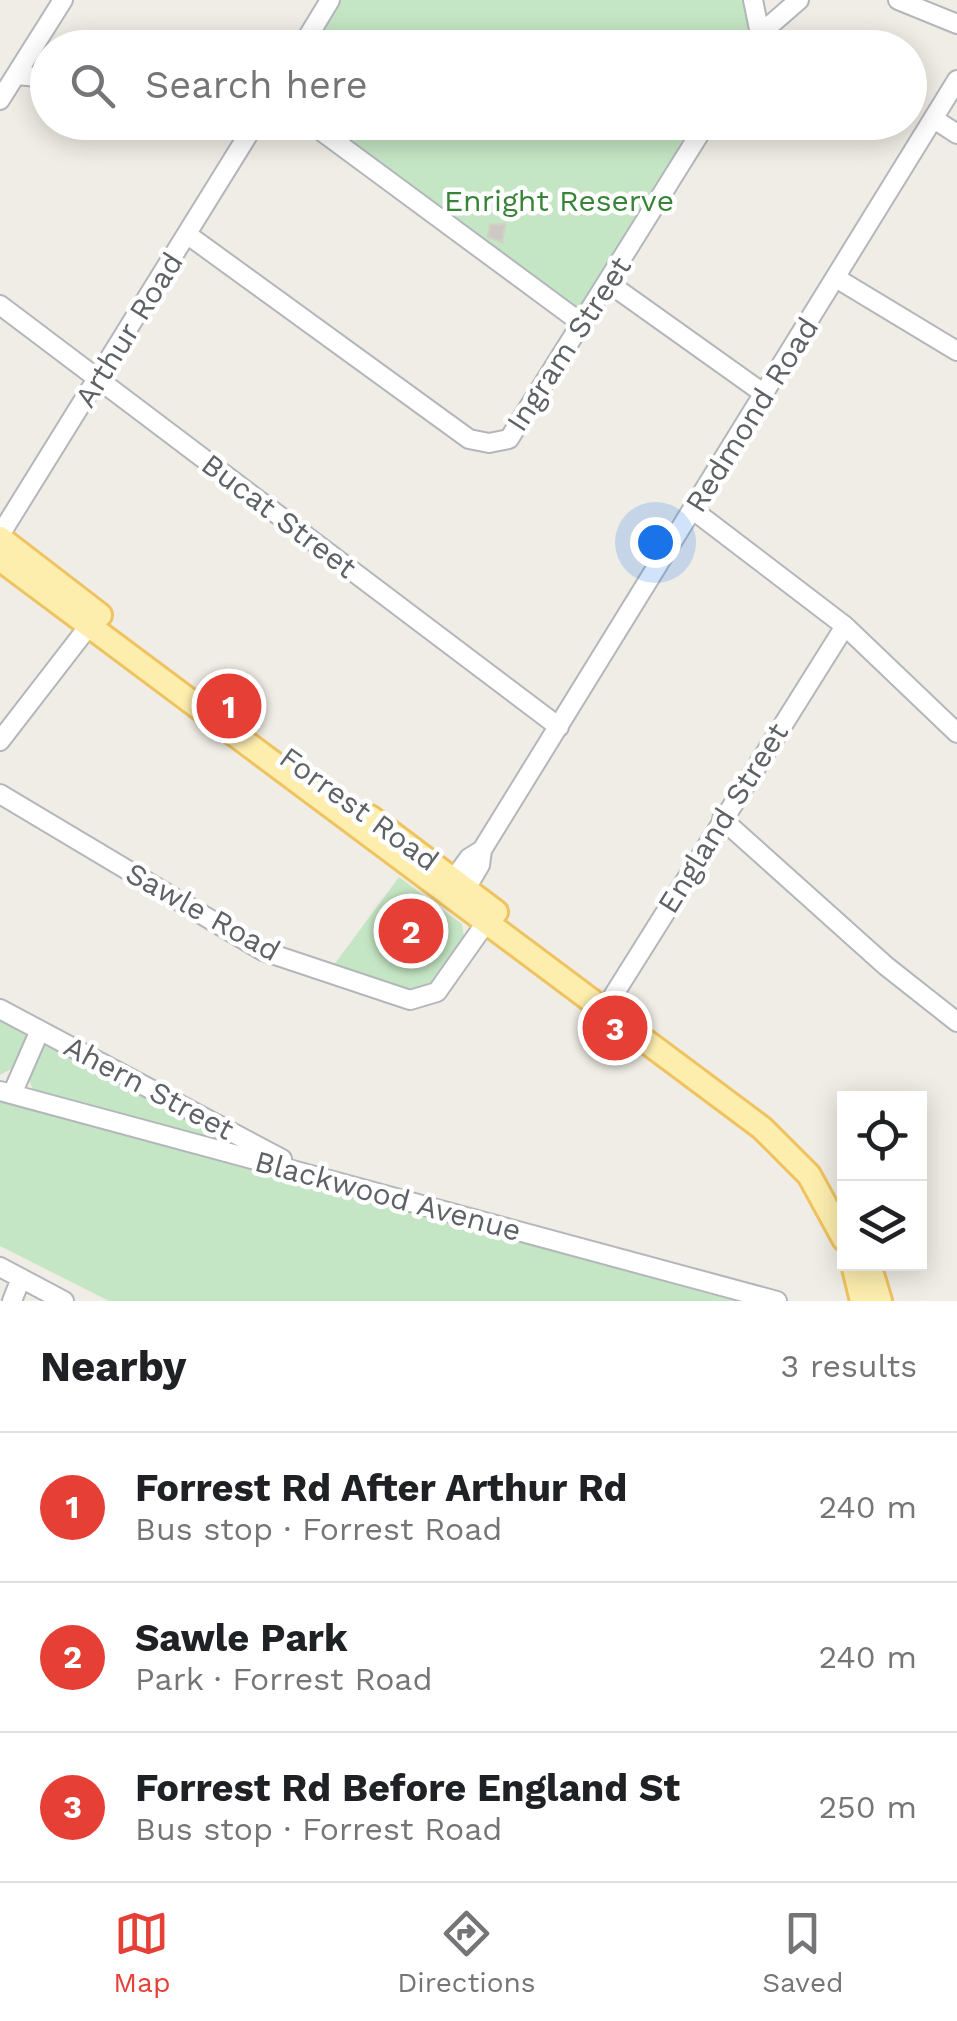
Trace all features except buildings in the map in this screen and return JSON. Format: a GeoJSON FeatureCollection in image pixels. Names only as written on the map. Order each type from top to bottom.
{"type":"FeatureCollection","features":[{"type":"Feature","properties":{"kind":"main road","name":"Forrest Road"},"geometry":{"type":"LineString","coordinates":[[0,536],[94,620]]}},
{"type":"Feature","properties":{"kind":"main road","name":"Forrest Road"},"geometry":{"type":"LineString","coordinates":[[0,559],[94,620],[490,916],[781,1143],[816,1186],[837,1226]]}},
{"type":"Feature","properties":{"kind":"main road","name":"Forrest Road"},"geometry":{"type":"LineString","coordinates":[[608,1006],[787,1131],[816,1162],[837,1194]]}},
{"type":"Feature","properties":{"kind":"main road"},"geometry":{"type":"LineString","coordinates":[[856,1271],[866,1299]]}},
{"type":"Feature","properties":{"kind":"main road"},"geometry":{"type":"LineString","coordinates":[[866,1299],[868,1271]]}},
{"type":"Feature","properties":{"kind":"street"},"geometry":{"type":"LineString","coordinates":[[45,30],[63,0]]}},
{"type":"Feature","properties":{"kind":"street"},"geometry":{"type":"LineString","coordinates":[[312,30],[330,0]]}},
{"type":"Feature","properties":{"kind":"street"},"geometry":{"type":"LineString","coordinates":[[753,0],[755,30]]}},
{"type":"Feature","properties":{"kind":"street"},"geometry":{"type":"LineString","coordinates":[[768,30],[799,0]]}},
{"type":"Feature","properties":{"kind":"street"},"geometry":{"type":"LineString","coordinates":[[898,0],[957,24]]}},
{"type":"Feature","properties":{"kind":"street"},"geometry":{"type":"LineString","coordinates":[[0,100],[30,54]]}},
{"type":"Feature","properties":{"kind":"street"},"geometry":{"type":"LineString","coordinates":[[17,75],[30,76]]}},
{"type":"Feature","properties":{"kind":"street","name":"Redmond Road"},"geometry":{"type":"LineString","coordinates":[[927,131],[957,80]]}},
{"type":"Feature","properties":{"kind":"street"},"geometry":{"type":"LineString","coordinates":[[934,120],[957,134]]}},
{"type":"Feature","properties":{"kind":"street","name":"Arthur Road"},"geometry":{"type":"LineString","coordinates":[[0,536],[245,140]]}},
{"type":"Feature","properties":{"kind":"street"},"geometry":{"type":"LineString","coordinates":[[333,140],[584,324]]}},
{"type":"Feature","properties":{"kind":"street","name":"Ingram Street"},"geometry":{"type":"LineString","coordinates":[[188,235],[469,440],[489,444],[510,439],[696,140]]}},
{"type":"Feature","properties":{"kind":"street","name":"Redmond Road"},"geometry":{"type":"LineString","coordinates":[[455,890],[468,858],[482,850],[922,140]]}},
{"type":"Feature","properties":{"kind":"street"},"geometry":{"type":"LineString","coordinates":[[836,278],[957,351]]}},
{"type":"Feature","properties":{"kind":"street"},"geometry":{"type":"LineString","coordinates":[[610,284],[763,393]]}},
{"type":"Feature","properties":{"kind":"street","name":"Bucat Street"},"geometry":{"type":"LineString","coordinates":[[0,305],[559,727]]}},
{"type":"Feature","properties":{"kind":"street"},"geometry":{"type":"LineString","coordinates":[[693,510],[845,626],[957,733]]}},
{"type":"Feature","properties":{"kind":"street"},"geometry":{"type":"LineString","coordinates":[[0,740],[94,620]]}},
{"type":"Feature","properties":{"kind":"street","name":"England Street"},"geometry":{"type":"LineString","coordinates":[[608,1006],[845,626]]}},
{"type":"Feature","properties":{"kind":"street","name":"Sawle Road"},"geometry":{"type":"LineString","coordinates":[[0,794],[263,950],[410,1000],[437,992],[490,916]]}},
{"type":"Feature","properties":{"kind":"street"},"geometry":{"type":"LineString","coordinates":[[722,819],[886,966],[957,1022]]}},
{"type":"Feature","properties":{"kind":"street","name":"Ahern Street"},"geometry":{"type":"LineString","coordinates":[[0,1010],[311,1174]]}},
{"type":"Feature","properties":{"kind":"street","name":"Ahern Street"},"geometry":{"type":"LineString","coordinates":[[6,1092],[40,1030]]}},
{"type":"Feature","properties":{"kind":"street","name":"Blackwood Avenue"},"geometry":{"type":"LineString","coordinates":[[6,1092],[768,1300]]}},
{"type":"Feature","properties":{"kind":"street"},"geometry":{"type":"LineString","coordinates":[[0,1266],[64,1301]]}},
{"type":"Feature","properties":{"kind":"street"},"geometry":{"type":"LineString","coordinates":[[12,1301],[21,1278]]}},
{"type":"Feature","properties":{"kind":"green space"},"geometry":{"type":"Polygon","coordinates":[[[341,0],[745,0],[751,23],[748,30],[322,30],[341,0]]]}},
{"type":"Feature","properties":{"kind":"green space","name":"Enright Reserve"},"geometry":{"type":"Polygon","coordinates":[[[345,140],[686,140],[588,304],[577,309],[345,140]]]}},
{"type":"Feature","properties":{"kind":"green space"},"geometry":{"type":"Polygon","coordinates":[[[399,877],[462,924],[464,937],[430,984],[411,990],[333,966],[399,877]]]}},
{"type":"Feature","properties":{"kind":"green space"},"geometry":{"type":"Polygon","coordinates":[[[0,1018],[23,1030],[26,1038],[16,1066],[0,1075],[0,1018]]]}},
{"type":"Feature","properties":{"kind":"green space"},"geometry":{"type":"Polygon","coordinates":[[[45,1045],[224,1137],[221,1144],[46,1099],[33,1090],[29,1079],[45,1045]]]}},
{"type":"Feature","properties":{"kind":"green space"},"geometry":{"type":"Polygon","coordinates":[[[0,1098],[734,1301],[109,1301],[0,1246],[0,1098]]]}},
{"type":"Feature","properties":{"kind":"place","name":"Forrest Rd After Arthur Rd"},"geometry":{"type":"Point","coordinates":[229,706]}},
{"type":"Feature","properties":{"kind":"place","name":"Sawle Park"},"geometry":{"type":"Point","coordinates":[411,931]}},
{"type":"Feature","properties":{"kind":"place","name":"Forrest Rd Before England St"},"geometry":{"type":"Point","coordinates":[615,1028]}}]}
